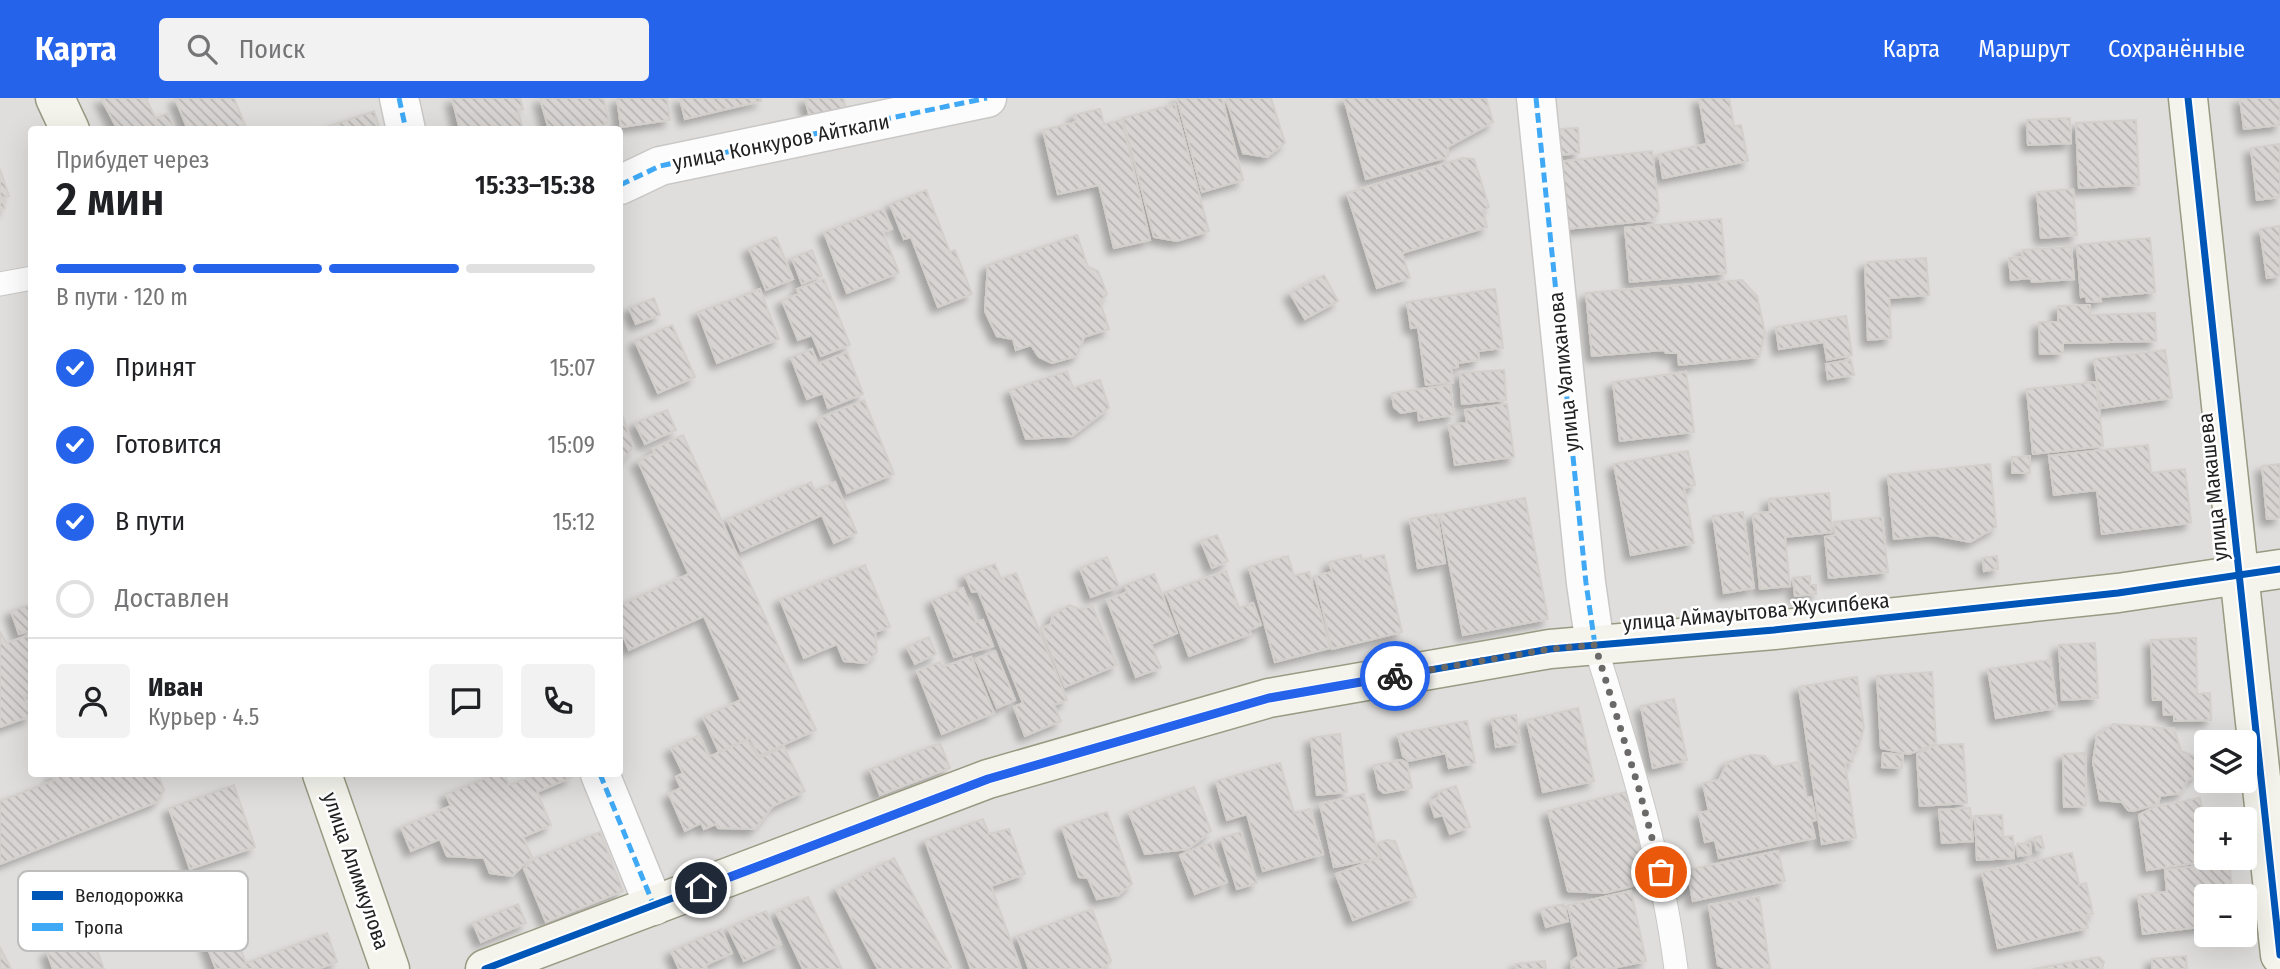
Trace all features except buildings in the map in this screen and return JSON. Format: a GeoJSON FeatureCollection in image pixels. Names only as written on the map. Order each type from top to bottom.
{"type":"FeatureCollection","features":[{"type":"Feature","properties":{"kind":"street"},"geometry":{"type":"LineString","coordinates":[[55,98],[68,126]]}},
{"type":"Feature","properties":{"kind":"street"},"geometry":{"type":"LineString","coordinates":[[399,98],[405,126]]}},
{"type":"Feature","properties":{"kind":"street","name":"улица Конкуров Айткали"},"geometry":{"type":"LineString","coordinates":[[623,184],[660,166],[987,98]]}},
{"type":"Feature","properties":{"kind":"street","name":"улица Уалиханова"},"geometry":{"type":"LineString","coordinates":[[1536,98],[1586,583],[1595,645]]}},
{"type":"Feature","properties":{"kind":"street","name":"улица Макашева"},"geometry":{"type":"LineString","coordinates":[[2188,98],[2280,955]]}},
{"type":"Feature","properties":{"kind":"street","name":"улица Аймауытова Жусипбека"},"geometry":{"type":"LineString","coordinates":[[485,969],[988,779],[1269,698],[1550,649],[1857,621],[2241,577],[2280,569]]}},
{"type":"Feature","properties":{"kind":"street","name":"улица Алимкулова"},"geometry":{"type":"LineString","coordinates":[[323,777],[390,969]]}},
{"type":"Feature","properties":{"kind":"street"},"geometry":{"type":"LineString","coordinates":[[601,777],[654,906]]}},
{"type":"Feature","properties":{"kind":"lane"},"geometry":{"type":"LineString","coordinates":[[0,285],[28,279]]}},
{"type":"Feature","properties":{"kind":"lane"},"geometry":{"type":"LineString","coordinates":[[1595,645],[1661,872],[1676,969]]}},
{"type":"Feature","properties":{"kind":"shaded area"},"geometry":{"type":"Polygon","coordinates":[[[0,98],[2280,98],[2280,969],[0,969],[0,98]]]}},
{"type":"Feature","properties":{"kind":"marked path"},"geometry":{"type":"LineString","coordinates":[[399,98],[405,126]]}},
{"type":"Feature","properties":{"kind":"marked path"},"geometry":{"type":"LineString","coordinates":[[623,184],[660,166],[987,98]]}},
{"type":"Feature","properties":{"kind":"marked path"},"geometry":{"type":"LineString","coordinates":[[1536,98],[1586,583],[1595,645]]}},
{"type":"Feature","properties":{"kind":"marked path"},"geometry":{"type":"LineString","coordinates":[[601,777],[654,906]]}},
{"type":"Feature","properties":{"kind":"cycle path"},"geometry":{"type":"LineString","coordinates":[[2188,98],[2280,955]]}},
{"type":"Feature","properties":{"kind":"cycle path"},"geometry":{"type":"LineString","coordinates":[[485,969],[988,779],[1269,698],[1550,649],[1774,630],[2118,593],[2280,569]]}},
{"type":"Feature","properties":{"kind":"way so far"},"geometry":{"type":"LineString","coordinates":[[1395,676],[1550,649],[1595,645],[1661,872]]}},
{"type":"Feature","properties":{"kind":"route"},"geometry":{"type":"LineString","coordinates":[[701,888],[988,779],[1269,698],[1395,676]]}}]}
